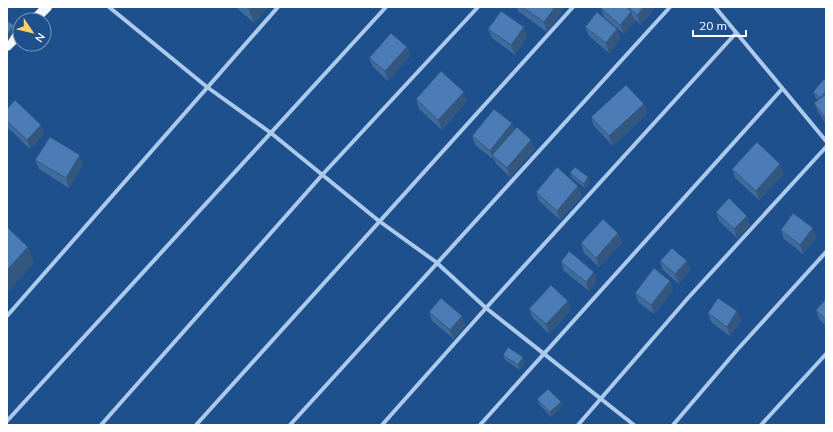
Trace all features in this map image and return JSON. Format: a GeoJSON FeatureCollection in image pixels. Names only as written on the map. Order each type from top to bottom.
{"type":"FeatureCollection","features":[{"type":"Feature","properties":{"kind":"street"},"geometry":{"type":"LineString","coordinates":[[109,7],[207,87],[271,133],[379,220],[436,262],[486,308],[542,354],[601,398],[634,425]]}},
{"type":"Feature","properties":{"kind":"street"},"geometry":{"type":"LineString","coordinates":[[7,316],[278,7]]}},
{"type":"Feature","properties":{"kind":"street"},"geometry":{"type":"LineString","coordinates":[[7,422],[386,7]]}},
{"type":"Feature","properties":{"kind":"street"},"geometry":{"type":"LineString","coordinates":[[101,425],[323,174],[478,7]]}},
{"type":"Feature","properties":{"kind":"street"},"geometry":{"type":"LineString","coordinates":[[196,425],[379,220],[573,7]]}},
{"type":"Feature","properties":{"kind":"street"},"geometry":{"type":"LineString","coordinates":[[290,425],[436,262],[670,7]]}},
{"type":"Feature","properties":{"kind":"street"},"geometry":{"type":"LineString","coordinates":[[715,7],[826,141]]}},
{"type":"Feature","properties":{"kind":"street"},"geometry":{"type":"LineString","coordinates":[[382,425],[736,32]]}},
{"type":"Feature","properties":{"kind":"street"},"geometry":{"type":"LineString","coordinates":[[480,425],[542,354],[782,88]]}},
{"type":"Feature","properties":{"kind":"street"},"geometry":{"type":"LineString","coordinates":[[578,425],[688,298],[826,147]]}},
{"type":"Feature","properties":{"kind":"street"},"geometry":{"type":"LineString","coordinates":[[673,425],[736,350],[826,252]]}},
{"type":"Feature","properties":{"kind":"street"},"geometry":{"type":"LineString","coordinates":[[761,425],[826,354]]}},
{"type":"Feature","properties":{"kind":"building"},"geometry":{"type":"Polygon","coordinates":[[[522,7],[555,7],[544,22],[522,7]]]}},
{"type":"Feature","properties":{"kind":"building"},"geometry":{"type":"Polygon","coordinates":[[[626,7],[631,12],[620,25],[601,8],[626,7]]]}},
{"type":"Feature","properties":{"kind":"building"},"geometry":{"type":"Polygon","coordinates":[[[628,7],[644,7],[637,15],[628,7]]]}},
{"type":"Feature","properties":{"kind":"building"},"geometry":{"type":"Polygon","coordinates":[[[501,11],[524,27],[511,45],[488,29],[501,11]]]}},
{"type":"Feature","properties":{"kind":"building"},"geometry":{"type":"Polygon","coordinates":[[[597,12],[617,29],[606,43],[585,27],[597,12]]]}},
{"type":"Feature","properties":{"kind":"building"},"geometry":{"type":"Polygon","coordinates":[[[7,21],[12,24],[12,28],[7,35],[7,21]]]}},
{"type":"Feature","properties":{"kind":"building"},"geometry":{"type":"Polygon","coordinates":[[[391,33],[407,47],[385,71],[369,58],[391,33]]]}},
{"type":"Feature","properties":{"kind":"building"},"geometry":{"type":"Polygon","coordinates":[[[441,71],[464,92],[438,120],[416,99],[441,71]]]}},
{"type":"Feature","properties":{"kind":"building"},"geometry":{"type":"Polygon","coordinates":[[[824,79],[826,81],[826,91],[820,98],[813,92],[824,79]]]}},
{"type":"Feature","properties":{"kind":"building"},"geometry":{"type":"Polygon","coordinates":[[[626,85],[644,104],[609,136],[591,117],[626,85]]]}},
{"type":"Feature","properties":{"kind":"building"},"geometry":{"type":"Polygon","coordinates":[[[826,94],[826,115],[824,117],[814,103],[826,94]]]}},
{"type":"Feature","properties":{"kind":"building"},"geometry":{"type":"Polygon","coordinates":[[[15,100],[41,125],[27,140],[7,121],[7,109],[15,100]]]}},
{"type":"Feature","properties":{"kind":"building"},"geometry":{"type":"Polygon","coordinates":[[[494,109],[512,123],[490,151],[472,136],[494,109]]]}},
{"type":"Feature","properties":{"kind":"building"},"geometry":{"type":"Polygon","coordinates":[[[517,127],[531,140],[507,168],[492,155],[517,127]]]}},
{"type":"Feature","properties":{"kind":"building"},"geometry":{"type":"Polygon","coordinates":[[[50,137],[80,155],[66,178],[35,160],[50,137]]]}},
{"type":"Feature","properties":{"kind":"building"},"geometry":{"type":"Polygon","coordinates":[[[757,142],[780,164],[756,191],[732,169],[757,142]]]}},
{"type":"Feature","properties":{"kind":"building"},"geometry":{"type":"Polygon","coordinates":[[[557,167],[578,186],[557,211],[536,192],[557,167]]]}},
{"type":"Feature","properties":{"kind":"building"},"geometry":{"type":"Polygon","coordinates":[[[575,167],[588,177],[584,184],[570,173],[575,167]]]}},
{"type":"Feature","properties":{"kind":"building"},"geometry":{"type":"Polygon","coordinates":[[[729,198],[747,216],[734,229],[716,212],[729,198]]]}},
{"type":"Feature","properties":{"kind":"building"},"geometry":{"type":"Polygon","coordinates":[[[793,213],[813,228],[800,245],[781,230],[793,213]]]}},
{"type":"Feature","properties":{"kind":"building"},"geometry":{"type":"Polygon","coordinates":[[[603,219],[618,233],[596,258],[581,243],[603,219]]]}},
{"type":"Feature","properties":{"kind":"building"},"geometry":{"type":"Polygon","coordinates":[[[7,227],[28,247],[7,270],[7,227]]]}},
{"type":"Feature","properties":{"kind":"building"},"geometry":{"type":"Polygon","coordinates":[[[672,248],[687,261],[675,274],[660,261],[672,248]]]}},
{"type":"Feature","properties":{"kind":"building"},"geometry":{"type":"Polygon","coordinates":[[[569,251],[594,272],[586,282],[561,262],[569,251]]]}},
{"type":"Feature","properties":{"kind":"building"},"geometry":{"type":"Polygon","coordinates":[[[654,268],[670,281],[651,305],[635,293],[654,268]]]}},
{"type":"Feature","properties":{"kind":"building"},"geometry":{"type":"Polygon","coordinates":[[[551,285],[568,301],[546,324],[529,309],[551,285]]]}},
{"type":"Feature","properties":{"kind":"building"},"geometry":{"type":"Polygon","coordinates":[[[441,298],[462,316],[450,330],[429,312],[441,298]]]}},
{"type":"Feature","properties":{"kind":"building"},"geometry":{"type":"Polygon","coordinates":[[[718,298],[737,311],[727,327],[708,313],[718,298]]]}},
{"type":"Feature","properties":{"kind":"building"},"geometry":{"type":"Polygon","coordinates":[[[826,299],[826,320],[816,310],[826,299]]]}},
{"type":"Feature","properties":{"kind":"building"},"geometry":{"type":"Polygon","coordinates":[[[508,347],[523,357],[518,365],[503,355],[508,347]]]}},
{"type":"Feature","properties":{"kind":"building"},"geometry":{"type":"Polygon","coordinates":[[[548,389],[561,402],[550,412],[537,399],[548,389]]]}}]}
